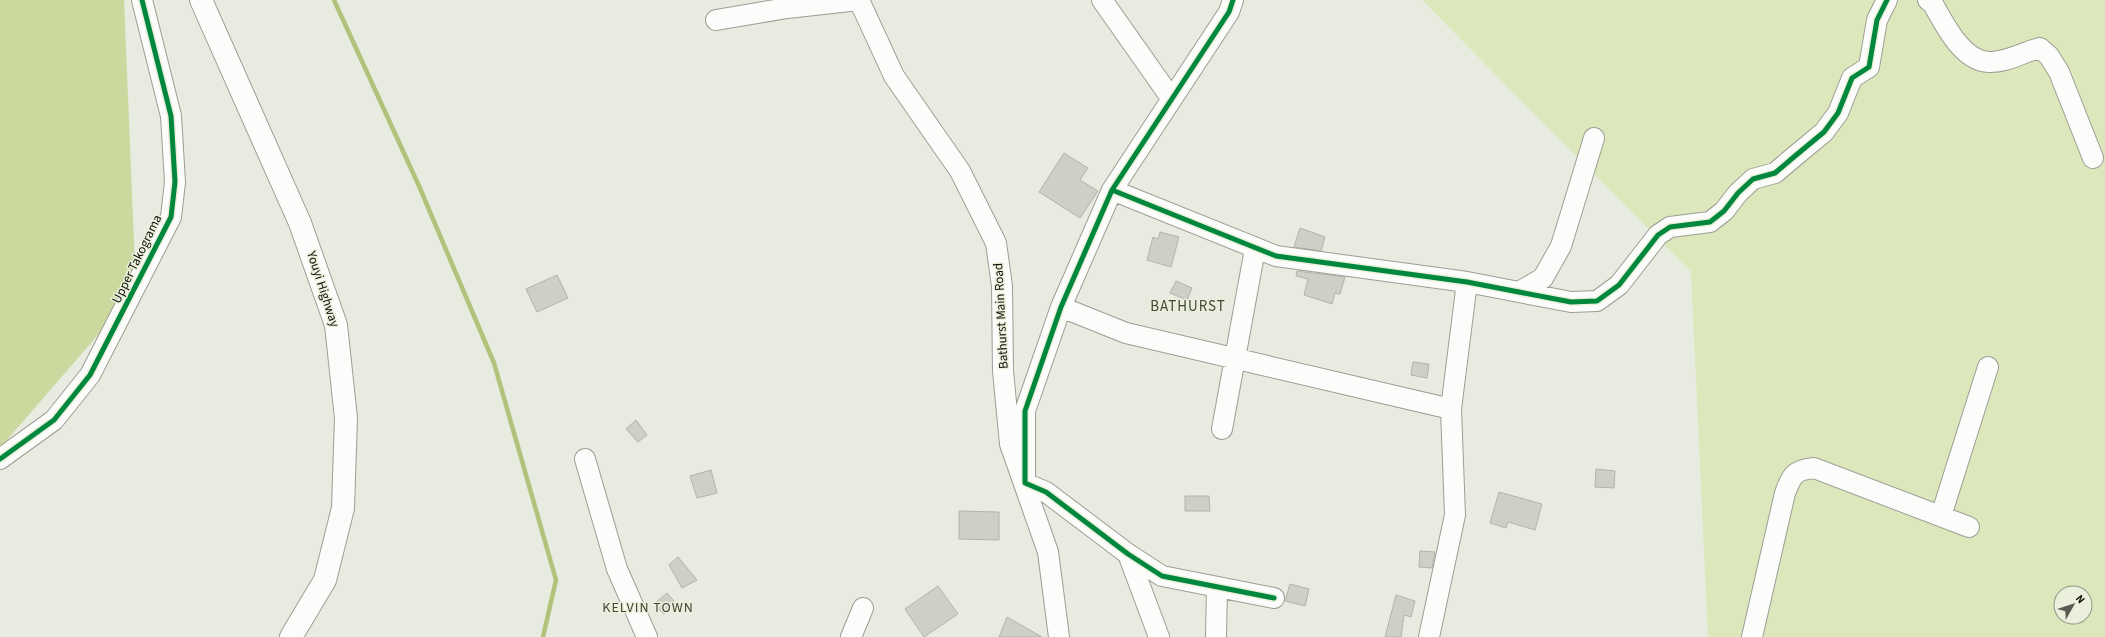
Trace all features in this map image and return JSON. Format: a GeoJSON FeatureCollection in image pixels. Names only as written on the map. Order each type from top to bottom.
{"type":"FeatureCollection","features":[{"type":"Feature","properties":{"kind":"main road","name":"Youyi Highway"},"geometry":{"type":"LineString","coordinates":[[201,0],[300,223],[336,325],[346,418],[344,508],[325,580],[290,637]]}},
{"type":"Feature","properties":{"kind":"street","name":"Upper Takograma"},"geometry":{"type":"LineString","coordinates":[[0,459],[54,420],[90,375],[171,218],[175,182],[171,116],[142,0]]}},
{"type":"Feature","properties":{"kind":"street"},"geometry":{"type":"LineString","coordinates":[[716,20],[787,8],[859,0]]}},
{"type":"Feature","properties":{"kind":"street","name":"Bathurst Main Road"},"geometry":{"type":"LineString","coordinates":[[859,0],[894,76],[960,170],[996,243],[1002,286],[1003,371],[1010,444],[1025,483],[1048,552],[1059,637]]}},
{"type":"Feature","properties":{"kind":"street"},"geometry":{"type":"LineString","coordinates":[[1102,0],[1171,98]]}},
{"type":"Feature","properties":{"kind":"street"},"geometry":{"type":"LineString","coordinates":[[1233,0],[1229,12],[1171,98],[1112,190],[1061,307],[1025,411],[1025,483],[1046,492],[1128,554],[1162,576],[1274,598]]}},
{"type":"Feature","properties":{"kind":"street"},"geometry":{"type":"LineString","coordinates":[[1112,190],[1255,249],[1276,256],[1467,282],[1571,302],[1597,301],[1619,285],[1658,235],[1670,227],[1710,222],[1724,211],[1738,193],[1753,179],[1775,173],[1824,132],[1838,113],[1852,78],[1869,67],[1877,20],[1887,0]]}},
{"type":"Feature","properties":{"kind":"street"},"geometry":{"type":"LineString","coordinates":[[1928,0],[1933,4],[1960,46],[1973,58],[1989,62],[2040,48],[2049,56],[2059,72],[2093,158]]}},
{"type":"Feature","properties":{"kind":"street"},"geometry":{"type":"LineString","coordinates":[[1519,292],[1543,278],[1561,246],[1594,138]]}},
{"type":"Feature","properties":{"kind":"street"},"geometry":{"type":"LineString","coordinates":[[1222,429],[1255,249]]}},
{"type":"Feature","properties":{"kind":"street"},"geometry":{"type":"LineString","coordinates":[[1429,637],[1455,516],[1451,409],[1467,282]]}},
{"type":"Feature","properties":{"kind":"street"},"geometry":{"type":"LineString","coordinates":[[1061,307],[1126,334],[1451,409]]}},
{"type":"Feature","properties":{"kind":"street"},"geometry":{"type":"LineString","coordinates":[[1941,516],[1988,367]]}},
{"type":"Feature","properties":{"kind":"street"},"geometry":{"type":"LineString","coordinates":[[585,459],[617,569],[648,637]]}},
{"type":"Feature","properties":{"kind":"street"},"geometry":{"type":"LineString","coordinates":[[1752,637],[1785,493],[1790,478],[1800,469],[1814,468],[1969,527]]}},
{"type":"Feature","properties":{"kind":"street"},"geometry":{"type":"LineString","coordinates":[[1128,554],[1159,637]]}},
{"type":"Feature","properties":{"kind":"street"},"geometry":{"type":"LineString","coordinates":[[1216,637],[1217,587]]}},
{"type":"Feature","properties":{"kind":"street"},"geometry":{"type":"LineString","coordinates":[[851,637],[863,608]]}},
{"type":"Feature","properties":{"kind":"green space"},"geometry":{"type":"Polygon","coordinates":[[[0,0],[124,0],[136,291],[0,448],[0,0]]]}},
{"type":"Feature","properties":{"kind":"green space"},"geometry":{"type":"Polygon","coordinates":[[[1422,0],[2105,0],[2105,637],[1708,637],[1691,272],[1422,0]]]}},
{"type":"Feature","properties":{"kind":"building"},"geometry":{"type":"Polygon","coordinates":[[[1064,153],[1088,168],[1080,180],[1098,191],[1080,218],[1039,192],[1064,153]]]}},
{"type":"Feature","properties":{"kind":"building"},"geometry":{"type":"Polygon","coordinates":[[[1300,228],[1325,237],[1321,251],[1294,247],[1300,228]]]}},
{"type":"Feature","properties":{"kind":"building"},"geometry":{"type":"Polygon","coordinates":[[[1160,232],[1179,237],[1171,267],[1147,260],[1153,237],[1158,239],[1160,232]]]}},
{"type":"Feature","properties":{"kind":"building"},"geometry":{"type":"Polygon","coordinates":[[[1297,271],[1345,277],[1340,294],[1335,293],[1332,304],[1304,295],[1308,279],[1296,276],[1297,271]]]}},
{"type":"Feature","properties":{"kind":"building"},"geometry":{"type":"Polygon","coordinates":[[[557,275],[568,298],[537,312],[526,289],[557,275]]]}},
{"type":"Feature","properties":{"kind":"building"},"geometry":{"type":"Polygon","coordinates":[[[1176,281],[1192,288],[1187,300],[1170,293],[1176,281]]]}},
{"type":"Feature","properties":{"kind":"building"},"geometry":{"type":"Polygon","coordinates":[[[1413,362],[1429,364],[1427,378],[1411,375],[1413,362]]]}},
{"type":"Feature","properties":{"kind":"building"},"geometry":{"type":"Polygon","coordinates":[[[636,420],[647,435],[638,442],[626,429],[636,420]]]}},
{"type":"Feature","properties":{"kind":"building"},"geometry":{"type":"Polygon","coordinates":[[[1596,469],[1615,471],[1614,488],[1595,487],[1596,469]]]}},
{"type":"Feature","properties":{"kind":"building"},"geometry":{"type":"Polygon","coordinates":[[[711,470],[717,493],[697,498],[690,476],[711,470]]]}},
{"type":"Feature","properties":{"kind":"building"},"geometry":{"type":"Polygon","coordinates":[[[1499,492],[1542,504],[1535,530],[1508,522],[1506,528],[1490,523],[1499,492]]]}},
{"type":"Feature","properties":{"kind":"building"},"geometry":{"type":"Polygon","coordinates":[[[1185,496],[1209,496],[1210,511],[1185,511],[1185,496]]]}},
{"type":"Feature","properties":{"kind":"building"},"geometry":{"type":"Polygon","coordinates":[[[959,511],[999,512],[999,540],[959,539],[959,511]]]}},
{"type":"Feature","properties":{"kind":"building"},"geometry":{"type":"Polygon","coordinates":[[[1420,551],[1435,552],[1432,568],[1419,567],[1420,551]]]}},
{"type":"Feature","properties":{"kind":"building"},"geometry":{"type":"Polygon","coordinates":[[[678,557],[697,580],[682,588],[669,565],[678,557]]]}},
{"type":"Feature","properties":{"kind":"building"},"geometry":{"type":"Polygon","coordinates":[[[1290,584],[1309,589],[1305,606],[1285,601],[1290,584]]]}},
{"type":"Feature","properties":{"kind":"building"},"geometry":{"type":"Polygon","coordinates":[[[938,586],[958,614],[924,637],[905,609],[938,586]]]}},
{"type":"Feature","properties":{"kind":"building"},"geometry":{"type":"Polygon","coordinates":[[[667,593],[674,601],[664,614],[654,604],[667,593]]]}},
{"type":"Feature","properties":{"kind":"building"},"geometry":{"type":"Polygon","coordinates":[[[1396,595],[1415,601],[1411,617],[1404,615],[1401,637],[1385,637],[1396,595]]]}},
{"type":"Feature","properties":{"kind":"building"},"geometry":{"type":"Polygon","coordinates":[[[1007,617],[1042,637],[999,637],[1007,617]]]}},
{"type":"Feature","properties":{"kind":"waterway"},"geometry":{"type":"LineString","coordinates":[[334,0],[419,186],[494,363],[556,580],[543,637]]}},
{"type":"Feature","properties":{"kind":"cycle path"},"geometry":{"type":"LineString","coordinates":[[0,459],[54,420],[90,375],[171,217],[175,182],[171,116],[142,0]]}},
{"type":"Feature","properties":{"kind":"cycle path"},"geometry":{"type":"LineString","coordinates":[[1233,0],[1229,12],[1112,190],[1061,307],[1025,411],[1025,483],[1046,492],[1128,554],[1162,576],[1274,598]]}},
{"type":"Feature","properties":{"kind":"cycle path"},"geometry":{"type":"LineString","coordinates":[[1112,190],[1276,256],[1467,282],[1571,302],[1597,301],[1619,285],[1658,235],[1670,227],[1710,222],[1724,211],[1738,193],[1753,179],[1775,173],[1824,132],[1838,113],[1852,78],[1869,67],[1877,20],[1887,0]]}},
{"type":"Feature","properties":{"kind":"district","name":"BATHURST"},"geometry":{"type":"Point","coordinates":[1188,306]}},
{"type":"Feature","properties":{"kind":"district","name":"KELVIN TOWN"},"geometry":{"type":"Point","coordinates":[648,608]}}]}
